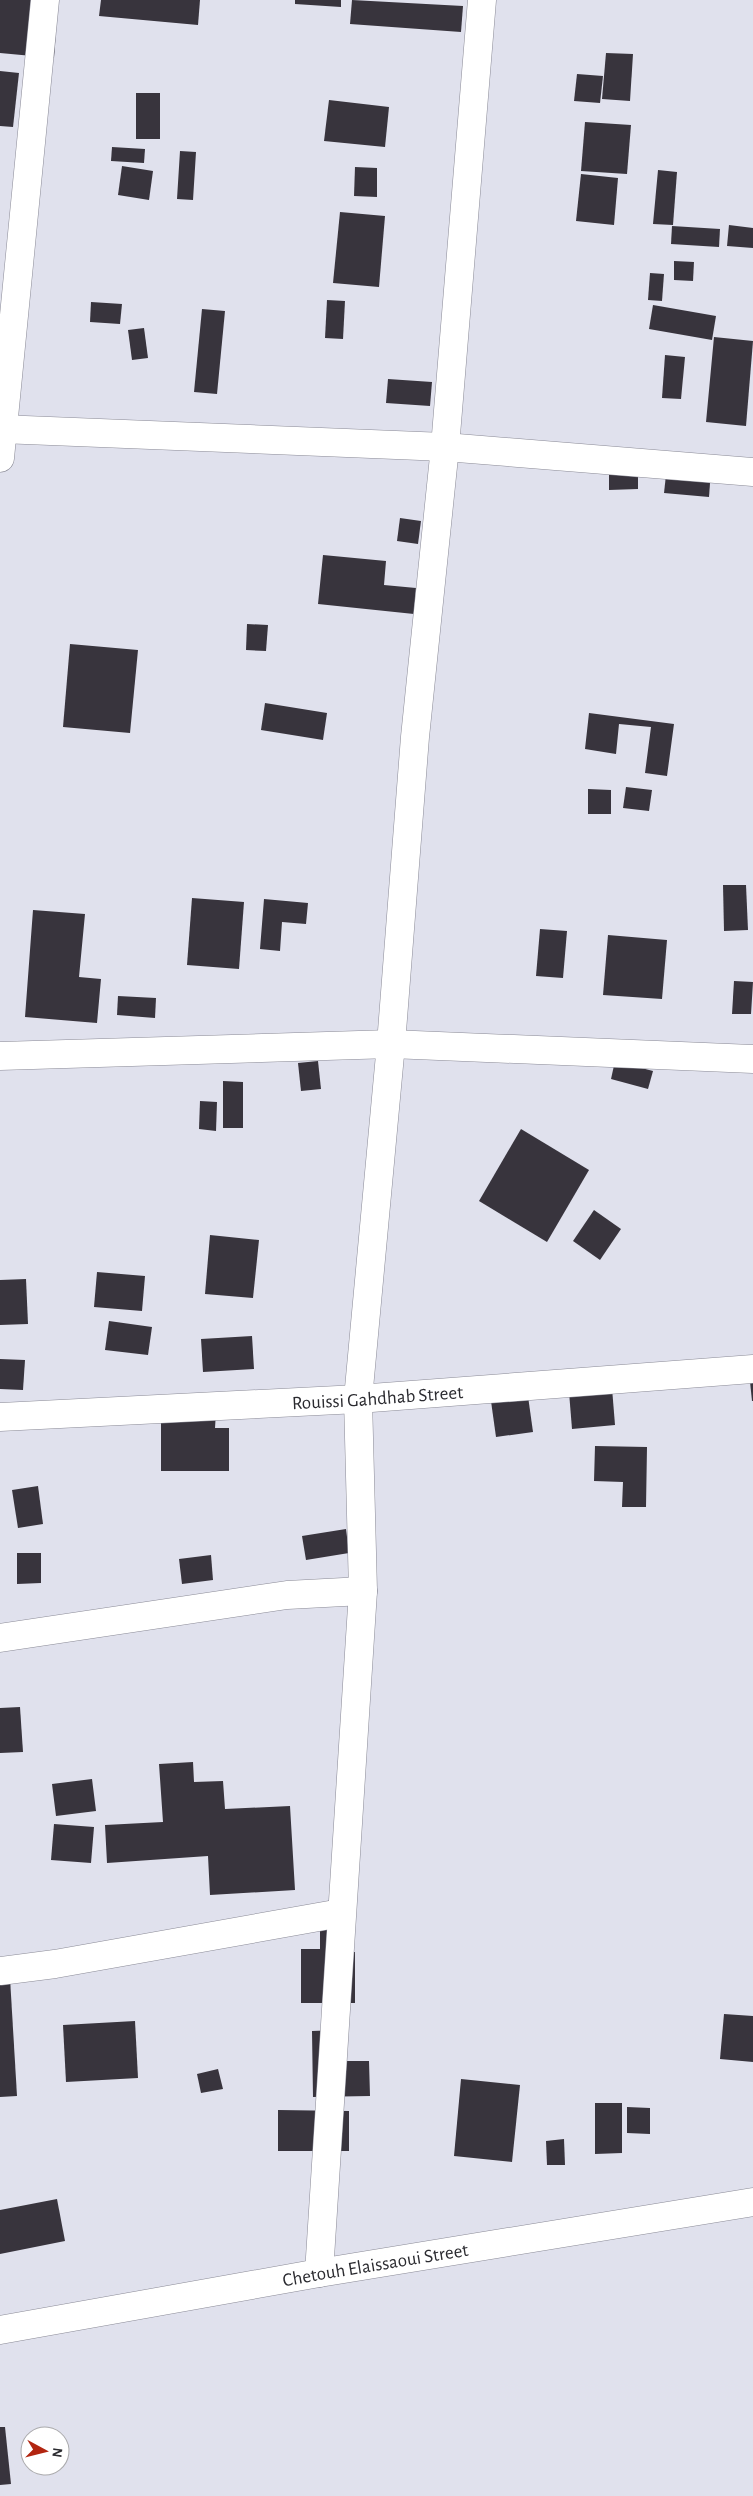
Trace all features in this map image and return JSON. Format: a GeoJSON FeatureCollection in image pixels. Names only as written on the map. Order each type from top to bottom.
{"type":"FeatureCollection","features":[{"type":"Feature","properties":{"kind":"street"},"geometry":{"type":"LineString","coordinates":[[0,458],[1,430],[46,0]]}},
{"type":"Feature","properties":{"kind":"street"},"geometry":{"type":"LineString","coordinates":[[319,2274],[363,1591],[358,1399],[391,1044],[415,737],[445,447],[482,0]]}},
{"type":"Feature","properties":{"kind":"street"},"geometry":{"type":"LineString","coordinates":[[1,430],[445,447],[753,472]]}},
{"type":"Feature","properties":{"kind":"street"},"geometry":{"type":"LineString","coordinates":[[0,1056],[391,1044],[753,1059]]}},
{"type":"Feature","properties":{"kind":"street","name":"Rouissi Gahdhab Street"},"geometry":{"type":"LineString","coordinates":[[0,1417],[358,1399],[753,1369]]}},
{"type":"Feature","properties":{"kind":"street"},"geometry":{"type":"LineString","coordinates":[[0,1638],[286,1595],[363,1591]]}},
{"type":"Feature","properties":{"kind":"street"},"geometry":{"type":"LineString","coordinates":[[0,1971],[55,1964],[341,1913]]}},
{"type":"Feature","properties":{"kind":"street","name":"Chetouh Elaissaoui Street"},"geometry":{"type":"LineString","coordinates":[[0,2330],[319,2274],[753,2202]]}},
{"type":"Feature","properties":{"kind":"building"},"geometry":{"type":"Polygon","coordinates":[[[0,0],[58,0],[54,58],[0,53],[0,0]]]}},
{"type":"Feature","properties":{"kind":"building"},"geometry":{"type":"Polygon","coordinates":[[[101,0],[200,0],[198,25],[99,16],[101,0]]]}},
{"type":"Feature","properties":{"kind":"building"},"geometry":{"type":"Polygon","coordinates":[[[295,0],[341,0],[341,7],[295,4],[295,0]]]}},
{"type":"Feature","properties":{"kind":"building"},"geometry":{"type":"Polygon","coordinates":[[[352,0],[463,6],[461,32],[350,24],[352,0]]]}},
{"type":"Feature","properties":{"kind":"building"},"geometry":{"type":"Polygon","coordinates":[[[606,53],[633,54],[630,101],[602,99],[606,53]]]}},
{"type":"Feature","properties":{"kind":"building"},"geometry":{"type":"Polygon","coordinates":[[[0,71],[19,73],[13,127],[0,126],[0,71]]]}},
{"type":"Feature","properties":{"kind":"building"},"geometry":{"type":"Polygon","coordinates":[[[577,74],[603,76],[600,103],[574,101],[577,74]]]}},
{"type":"Feature","properties":{"kind":"building"},"geometry":{"type":"Polygon","coordinates":[[[136,93],[160,93],[160,139],[136,139],[136,93]]]}},
{"type":"Feature","properties":{"kind":"building"},"geometry":{"type":"Polygon","coordinates":[[[329,100],[389,107],[385,147],[324,141],[329,100]]]}},
{"type":"Feature","properties":{"kind":"building"},"geometry":{"type":"Polygon","coordinates":[[[585,122],[631,125],[627,174],[581,171],[585,122]]]}},
{"type":"Feature","properties":{"kind":"building"},"geometry":{"type":"Polygon","coordinates":[[[112,147],[145,149],[144,163],[111,161],[112,147]]]}},
{"type":"Feature","properties":{"kind":"building"},"geometry":{"type":"Polygon","coordinates":[[[180,151],[196,152],[193,200],[177,199],[180,151]]]}},
{"type":"Feature","properties":{"kind":"building"},"geometry":{"type":"Polygon","coordinates":[[[122,166],[153,171],[149,200],[118,195],[122,166]]]}},
{"type":"Feature","properties":{"kind":"building"},"geometry":{"type":"Polygon","coordinates":[[[355,167],[377,168],[377,197],[354,196],[355,167]]]}},
{"type":"Feature","properties":{"kind":"building"},"geometry":{"type":"Polygon","coordinates":[[[658,170],[677,172],[673,225],[653,224],[658,170]]]}},
{"type":"Feature","properties":{"kind":"building"},"geometry":{"type":"Polygon","coordinates":[[[581,174],[618,178],[614,225],[576,221],[581,174]]]}},
{"type":"Feature","properties":{"kind":"building"},"geometry":{"type":"Polygon","coordinates":[[[340,212],[385,216],[379,287],[333,283],[340,212]]]}},
{"type":"Feature","properties":{"kind":"building"},"geometry":{"type":"Polygon","coordinates":[[[729,225],[753,228],[753,248],[727,246],[729,225]]]}},
{"type":"Feature","properties":{"kind":"building"},"geometry":{"type":"Polygon","coordinates":[[[672,226],[720,229],[719,247],[671,244],[672,226]]]}},
{"type":"Feature","properties":{"kind":"building"},"geometry":{"type":"Polygon","coordinates":[[[674,261],[694,262],[693,281],[674,280],[674,261]]]}},
{"type":"Feature","properties":{"kind":"building"},"geometry":{"type":"Polygon","coordinates":[[[650,273],[664,274],[662,301],[648,300],[650,273]]]}},
{"type":"Feature","properties":{"kind":"building"},"geometry":{"type":"Polygon","coordinates":[[[327,300],[345,301],[343,339],[325,338],[327,300]]]}},
{"type":"Feature","properties":{"kind":"building"},"geometry":{"type":"Polygon","coordinates":[[[91,302],[122,304],[120,324],[90,322],[91,302]]]}},
{"type":"Feature","properties":{"kind":"building"},"geometry":{"type":"Polygon","coordinates":[[[653,305],[716,316],[712,340],[649,329],[653,305]]]}},
{"type":"Feature","properties":{"kind":"building"},"geometry":{"type":"Polygon","coordinates":[[[202,309],[225,311],[217,394],[194,392],[202,309]]]}},
{"type":"Feature","properties":{"kind":"building"},"geometry":{"type":"Polygon","coordinates":[[[144,328],[148,358],[132,360],[128,330],[144,328]]]}},
{"type":"Feature","properties":{"kind":"building"},"geometry":{"type":"Polygon","coordinates":[[[714,337],[753,341],[746,426],[706,422],[714,337]]]}},
{"type":"Feature","properties":{"kind":"building"},"geometry":{"type":"Polygon","coordinates":[[[665,355],[685,357],[681,399],[662,398],[665,355]]]}},
{"type":"Feature","properties":{"kind":"building"},"geometry":{"type":"Polygon","coordinates":[[[388,379],[432,382],[430,406],[386,403],[388,379]]]}},
{"type":"Feature","properties":{"kind":"building"},"geometry":{"type":"Polygon","coordinates":[[[638,466],[638,489],[609,490],[609,467],[638,466]]]}},
{"type":"Feature","properties":{"kind":"building"},"geometry":{"type":"Polygon","coordinates":[[[667,466],[711,470],[709,497],[664,493],[667,466]]]}},
{"type":"Feature","properties":{"kind":"building"},"geometry":{"type":"Polygon","coordinates":[[[400,518],[421,521],[418,544],[397,541],[400,518]]]}},
{"type":"Feature","properties":{"kind":"building"},"geometry":{"type":"Polygon","coordinates":[[[323,555],[386,561],[384,585],[416,588],[414,614],[318,604],[323,555]]]}},
{"type":"Feature","properties":{"kind":"building"},"geometry":{"type":"Polygon","coordinates":[[[247,624],[268,625],[266,651],[246,650],[247,624]]]}},
{"type":"Feature","properties":{"kind":"building"},"geometry":{"type":"Polygon","coordinates":[[[70,644],[138,650],[130,733],[63,727],[70,644]]]}},
{"type":"Feature","properties":{"kind":"building"},"geometry":{"type":"Polygon","coordinates":[[[265,703],[327,713],[323,740],[261,730],[265,703]]]}},
{"type":"Feature","properties":{"kind":"building"},"geometry":{"type":"Polygon","coordinates":[[[589,713],[674,724],[667,776],[645,773],[651,727],[619,724],[616,754],[585,749],[589,713]]]}},
{"type":"Feature","properties":{"kind":"building"},"geometry":{"type":"Polygon","coordinates":[[[626,787],[652,790],[649,811],[623,808],[626,787]]]}},
{"type":"Feature","properties":{"kind":"building"},"geometry":{"type":"Polygon","coordinates":[[[588,789],[611,790],[611,814],[588,814],[588,789]]]}},
{"type":"Feature","properties":{"kind":"building"},"geometry":{"type":"Polygon","coordinates":[[[723,885],[746,885],[748,930],[724,931],[723,885]]]}},
{"type":"Feature","properties":{"kind":"building"},"geometry":{"type":"Polygon","coordinates":[[[192,898],[244,902],[239,969],[187,965],[192,898]]]}},
{"type":"Feature","properties":{"kind":"building"},"geometry":{"type":"Polygon","coordinates":[[[264,899],[308,903],[306,924],[282,922],[280,951],[260,949],[264,899]]]}},
{"type":"Feature","properties":{"kind":"building"},"geometry":{"type":"Polygon","coordinates":[[[33,910],[85,914],[79,977],[101,979],[97,1023],[25,1017],[33,910]]]}},
{"type":"Feature","properties":{"kind":"building"},"geometry":{"type":"Polygon","coordinates":[[[540,929],[567,931],[563,978],[536,976],[540,929]]]}},
{"type":"Feature","properties":{"kind":"building"},"geometry":{"type":"Polygon","coordinates":[[[608,935],[667,940],[662,999],[603,995],[608,935]]]}},
{"type":"Feature","properties":{"kind":"building"},"geometry":{"type":"Polygon","coordinates":[[[734,981],[753,982],[751,1014],[732,1014],[734,981]]]}},
{"type":"Feature","properties":{"kind":"building"},"geometry":{"type":"Polygon","coordinates":[[[118,996],[156,998],[155,1018],[117,1015],[118,996]]]}},
{"type":"Feature","properties":{"kind":"building"},"geometry":{"type":"Polygon","coordinates":[[[318,1061],[321,1089],[301,1091],[298,1063],[318,1061]]]}},
{"type":"Feature","properties":{"kind":"building"},"geometry":{"type":"Polygon","coordinates":[[[615,1061],[653,1071],[648,1089],[611,1079],[615,1061]]]}},
{"type":"Feature","properties":{"kind":"building"},"geometry":{"type":"Polygon","coordinates":[[[223,1081],[243,1082],[243,1128],[223,1128],[223,1081]]]}},
{"type":"Feature","properties":{"kind":"building"},"geometry":{"type":"Polygon","coordinates":[[[200,1101],[217,1102],[216,1131],[199,1129],[200,1101]]]}},
{"type":"Feature","properties":{"kind":"building"},"geometry":{"type":"Polygon","coordinates":[[[521,1129],[589,1170],[547,1242],[479,1201],[521,1129]]]}},
{"type":"Feature","properties":{"kind":"building"},"geometry":{"type":"Polygon","coordinates":[[[594,1210],[621,1229],[600,1260],[573,1241],[594,1210]]]}},
{"type":"Feature","properties":{"kind":"building"},"geometry":{"type":"Polygon","coordinates":[[[210,1235],[259,1240],[253,1298],[205,1294],[210,1235]]]}},
{"type":"Feature","properties":{"kind":"building"},"geometry":{"type":"Polygon","coordinates":[[[97,1272],[145,1276],[142,1311],[94,1307],[97,1272]]]}},
{"type":"Feature","properties":{"kind":"building"},"geometry":{"type":"Polygon","coordinates":[[[26,1279],[28,1324],[0,1325],[0,1280],[26,1279]]]}},
{"type":"Feature","properties":{"kind":"building"},"geometry":{"type":"Polygon","coordinates":[[[109,1321],[152,1327],[148,1355],[105,1350],[109,1321]]]}},
{"type":"Feature","properties":{"kind":"building"},"geometry":{"type":"Polygon","coordinates":[[[252,1336],[254,1369],[203,1372],[201,1339],[252,1336]]]}},
{"type":"Feature","properties":{"kind":"building"},"geometry":{"type":"Polygon","coordinates":[[[0,1359],[25,1360],[23,1390],[0,1389],[0,1359]]]}},
{"type":"Feature","properties":{"kind":"building"},"geometry":{"type":"Polygon","coordinates":[[[753,1371],[753,1401],[752,1401],[749,1372],[753,1371]]]}},
{"type":"Feature","properties":{"kind":"building"},"geometry":{"type":"Polygon","coordinates":[[[612,1388],[615,1425],[572,1429],[569,1392],[612,1388]]]}},
{"type":"Feature","properties":{"kind":"building"},"geometry":{"type":"Polygon","coordinates":[[[527,1389],[533,1432],[496,1437],[490,1394],[527,1389]]]}},
{"type":"Feature","properties":{"kind":"building"},"geometry":{"type":"Polygon","coordinates":[[[161,1412],[216,1412],[215,1428],[229,1428],[229,1471],[161,1471],[161,1412]]]}},
{"type":"Feature","properties":{"kind":"building"},"geometry":{"type":"Polygon","coordinates":[[[595,1446],[647,1447],[646,1507],[622,1507],[623,1482],[594,1481],[595,1446]]]}},
{"type":"Feature","properties":{"kind":"building"},"geometry":{"type":"Polygon","coordinates":[[[38,1486],[43,1524],[18,1528],[12,1490],[38,1486]]]}},
{"type":"Feature","properties":{"kind":"building"},"geometry":{"type":"Polygon","coordinates":[[[346,1529],[349,1553],[306,1560],[302,1536],[346,1529]]]}},
{"type":"Feature","properties":{"kind":"building"},"geometry":{"type":"Polygon","coordinates":[[[17,1553],[41,1553],[41,1583],[17,1584],[17,1553]]]}},
{"type":"Feature","properties":{"kind":"building"},"geometry":{"type":"Polygon","coordinates":[[[211,1555],[213,1580],[182,1584],[179,1559],[211,1555]]]}},
{"type":"Feature","properties":{"kind":"building"},"geometry":{"type":"Polygon","coordinates":[[[20,1707],[23,1752],[0,1753],[0,1708],[20,1707]]]}},
{"type":"Feature","properties":{"kind":"building"},"geometry":{"type":"Polygon","coordinates":[[[193,1762],[194,1782],[223,1781],[225,1809],[290,1806],[295,1890],[210,1895],[208,1856],[107,1863],[105,1825],[163,1822],[159,1764],[193,1762]]]}},
{"type":"Feature","properties":{"kind":"building"},"geometry":{"type":"Polygon","coordinates":[[[92,1779],[96,1811],[56,1816],[52,1784],[92,1779]]]}},
{"type":"Feature","properties":{"kind":"building"},"geometry":{"type":"Polygon","coordinates":[[[54,1824],[94,1827],[91,1863],[51,1860],[54,1824]]]}},
{"type":"Feature","properties":{"kind":"building"},"geometry":{"type":"Polygon","coordinates":[[[320,1925],[348,1926],[347,1952],[355,1952],[355,2003],[301,2003],[301,1949],[320,1949],[320,1925]]]}},
{"type":"Feature","properties":{"kind":"building"},"geometry":{"type":"Polygon","coordinates":[[[0,1978],[10,1978],[17,2096],[0,2097],[0,1978]]]}},
{"type":"Feature","properties":{"kind":"building"},"geometry":{"type":"Polygon","coordinates":[[[724,2014],[753,2016],[753,2062],[720,2059],[724,2014]]]}},
{"type":"Feature","properties":{"kind":"building"},"geometry":{"type":"Polygon","coordinates":[[[135,2021],[138,2078],[66,2082],[63,2025],[135,2021]]]}},
{"type":"Feature","properties":{"kind":"building"},"geometry":{"type":"Polygon","coordinates":[[[338,2030],[338,2061],[369,2061],[370,2096],[313,2097],[312,2031],[338,2030]]]}},
{"type":"Feature","properties":{"kind":"building"},"geometry":{"type":"Polygon","coordinates":[[[218,2069],[223,2089],[201,2093],[197,2074],[218,2069]]]}},
{"type":"Feature","properties":{"kind":"building"},"geometry":{"type":"Polygon","coordinates":[[[461,2079],[520,2085],[512,2162],[454,2156],[461,2079]]]}},
{"type":"Feature","properties":{"kind":"building"},"geometry":{"type":"Polygon","coordinates":[[[595,2103],[622,2103],[622,2153],[595,2154],[595,2103]]]}},
{"type":"Feature","properties":{"kind":"building"},"geometry":{"type":"Polygon","coordinates":[[[627,2107],[650,2108],[650,2134],[627,2133],[627,2107]]]}},
{"type":"Feature","properties":{"kind":"building"},"geometry":{"type":"Polygon","coordinates":[[[278,2110],[349,2111],[349,2151],[278,2151],[278,2110]]]}},
{"type":"Feature","properties":{"kind":"building"},"geometry":{"type":"Polygon","coordinates":[[[564,2139],[565,2165],[547,2165],[546,2141],[564,2139]]]}},
{"type":"Feature","properties":{"kind":"building"},"geometry":{"type":"Polygon","coordinates":[[[57,2199],[65,2241],[0,2254],[0,2210],[57,2199]]]}},
{"type":"Feature","properties":{"kind":"building"},"geometry":{"type":"Polygon","coordinates":[[[0,2427],[5,2427],[11,2484],[0,2485],[0,2427]]]}}]}
